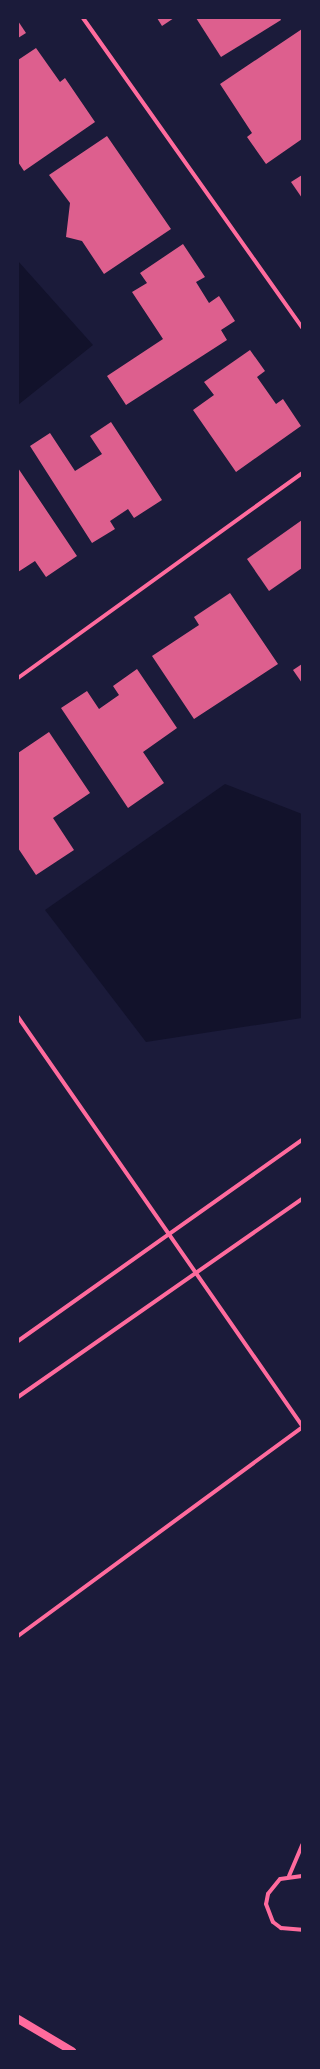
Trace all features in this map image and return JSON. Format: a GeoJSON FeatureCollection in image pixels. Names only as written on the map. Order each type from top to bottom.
{"type":"FeatureCollection","features":[{"type":"Feature","properties":{"kind":"main road"},"geometry":{"type":"LineString","coordinates":[[18,2019],[72,2051]]}},
{"type":"Feature","properties":{"kind":"street"},"geometry":{"type":"LineString","coordinates":[[84,18],[302,327]]}},
{"type":"Feature","properties":{"kind":"street"},"geometry":{"type":"LineString","coordinates":[[18,678],[302,473]]}},
{"type":"Feature","properties":{"kind":"street"},"geometry":{"type":"LineString","coordinates":[[18,1017],[198,1271],[302,1426],[18,1636]]}},
{"type":"Feature","properties":{"kind":"street"},"geometry":{"type":"LineString","coordinates":[[18,1341],[302,1140]]}},
{"type":"Feature","properties":{"kind":"street"},"geometry":{"type":"LineString","coordinates":[[18,1397],[302,1198]]}},
{"type":"Feature","properties":{"kind":"street"},"geometry":{"type":"LineString","coordinates":[[289,1876],[302,1845]]}},
{"type":"Feature","properties":{"kind":"street"},"geometry":{"type":"LineString","coordinates":[[302,1876],[289,1876],[280,1879],[268,1894],[268,1913],[281,1928],[302,1930]]}},
{"type":"Feature","properties":{"kind":"shaded area"},"geometry":{"type":"Polygon","coordinates":[[[18,261],[93,345],[18,405],[18,261]]]}},
{"type":"Feature","properties":{"kind":"shaded area"},"geometry":{"type":"Polygon","coordinates":[[[225,784],[302,814],[302,1018],[146,1042],[45,910],[225,784]]]}},
{"type":"Feature","properties":{"kind":"building"},"geometry":{"type":"Polygon","coordinates":[[[157,18],[174,18],[162,26],[157,18]]]}},
{"type":"Feature","properties":{"kind":"building"},"geometry":{"type":"Polygon","coordinates":[[[196,18],[280,18],[281,20],[221,57],[196,18]]]}},
{"type":"Feature","properties":{"kind":"building"},"geometry":{"type":"Polygon","coordinates":[[[18,21],[26,33],[18,38],[18,21]]]}},
{"type":"Feature","properties":{"kind":"building"},"geometry":{"type":"Polygon","coordinates":[[[302,29],[302,139],[266,164],[247,137],[252,133],[220,84],[302,29]]]}},
{"type":"Feature","properties":{"kind":"building"},"geometry":{"type":"Polygon","coordinates":[[[36,48],[60,82],[65,78],[95,122],[24,171],[18,162],[18,60],[36,48]]]}},
{"type":"Feature","properties":{"kind":"building"},"geometry":{"type":"Polygon","coordinates":[[[107,136],[171,229],[104,274],[82,241],[66,237],[70,203],[49,175],[107,136]]]}},
{"type":"Feature","properties":{"kind":"building"},"geometry":{"type":"Polygon","coordinates":[[[302,175],[302,198],[291,182],[302,175]]]}},
{"type":"Feature","properties":{"kind":"building"},"geometry":{"type":"Polygon","coordinates":[[[183,244],[205,277],[196,282],[209,303],[219,296],[235,321],[221,330],[227,340],[126,405],[107,376],[163,339],[132,292],[147,283],[140,273],[183,244]]]}},
{"type":"Feature","properties":{"kind":"building"},"geometry":{"type":"Polygon","coordinates":[[[250,350],[265,371],[257,377],[276,404],[283,399],[301,426],[236,472],[193,410],[214,395],[204,382],[250,350]]]}},
{"type":"Feature","properties":{"kind":"building"},"geometry":{"type":"Polygon","coordinates":[[[111,422],[162,500],[134,518],[128,509],[110,521],[115,529],[92,543],[30,446],[50,433],[75,471],[102,454],[90,436],[111,422]]]}},
{"type":"Feature","properties":{"kind":"building"},"geometry":{"type":"Polygon","coordinates":[[[18,468],[77,556],[46,577],[35,561],[18,572],[18,468]]]}},
{"type":"Feature","properties":{"kind":"building"},"geometry":{"type":"Polygon","coordinates":[[[302,520],[302,568],[269,591],[247,559],[302,520]]]}},
{"type":"Feature","properties":{"kind":"building"},"geometry":{"type":"Polygon","coordinates":[[[230,593],[278,664],[194,719],[152,656],[199,625],[194,617],[230,593]]]}},
{"type":"Feature","properties":{"kind":"building"},"geometry":{"type":"Polygon","coordinates":[[[302,664],[302,683],[293,670],[302,664]]]}},
{"type":"Feature","properties":{"kind":"building"},"geometry":{"type":"Polygon","coordinates":[[[137,669],[177,728],[143,752],[164,783],[128,808],[61,708],[87,691],[99,709],[119,695],[113,686],[137,669]]]}},
{"type":"Feature","properties":{"kind":"building"},"geometry":{"type":"Polygon","coordinates":[[[49,732],[90,793],[53,818],[74,850],[36,875],[18,848],[18,753],[49,732]]]}}]}
